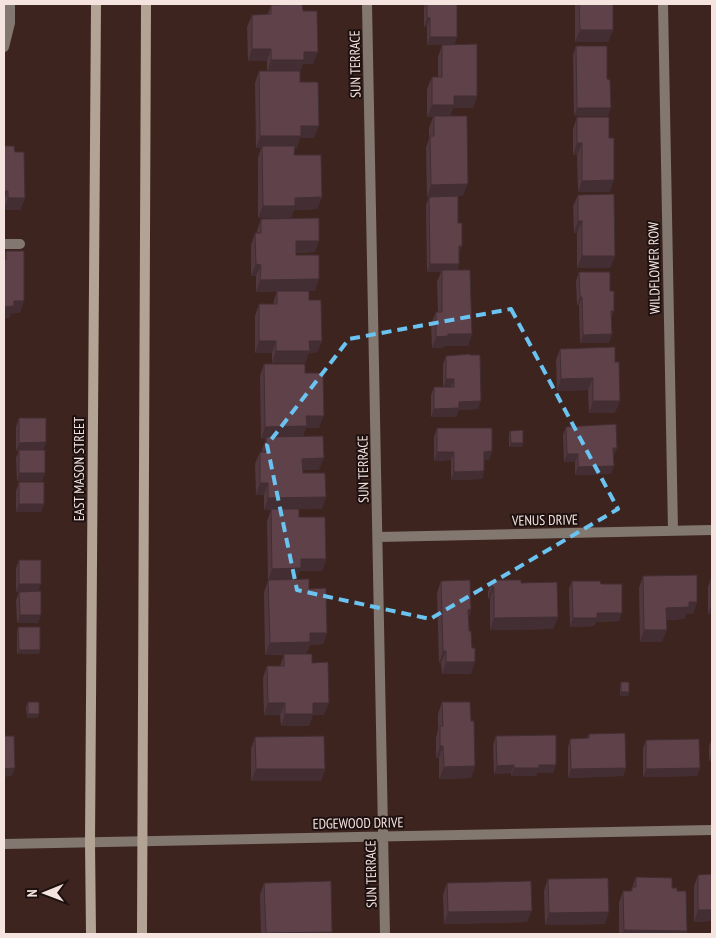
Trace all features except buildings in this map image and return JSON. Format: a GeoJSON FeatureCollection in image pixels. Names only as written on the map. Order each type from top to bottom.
{"type":"FeatureCollection","features":[{"type":"Feature","properties":{"kind":"main road","name":"EAST MASON STREET"},"geometry":{"type":"LineString","coordinates":[[91,934],[96,4]]}},
{"type":"Feature","properties":{"kind":"main road"},"geometry":{"type":"LineString","coordinates":[[142,934],[146,4]]}},
{"type":"Feature","properties":{"kind":"street"},"geometry":{"type":"LineString","coordinates":[[4,48],[10,23],[10,4]]}},
{"type":"Feature","properties":{"kind":"street","name":"SUN TERRACE"},"geometry":{"type":"LineString","coordinates":[[367,4],[385,934]]}},
{"type":"Feature","properties":{"kind":"street","name":"WILDFLOWER ROW"},"geometry":{"type":"LineString","coordinates":[[663,4],[673,531]]}},
{"type":"Feature","properties":{"kind":"street"},"geometry":{"type":"LineString","coordinates":[[4,244],[20,244]]}},
{"type":"Feature","properties":{"kind":"street","name":"VENUS DRIVE"},"geometry":{"type":"LineString","coordinates":[[378,537],[712,530]]}},
{"type":"Feature","properties":{"kind":"street","name":"EDGEWOOD DRIVE"},"geometry":{"type":"LineString","coordinates":[[4,844],[712,830]]}},
{"type":"Feature","properties":{"kind":"highlighted area"},"geometry":{"type":"Polygon","coordinates":[[[511,309],[618,509],[430,619],[297,590],[267,445],[349,339],[511,309]]]}}]}
